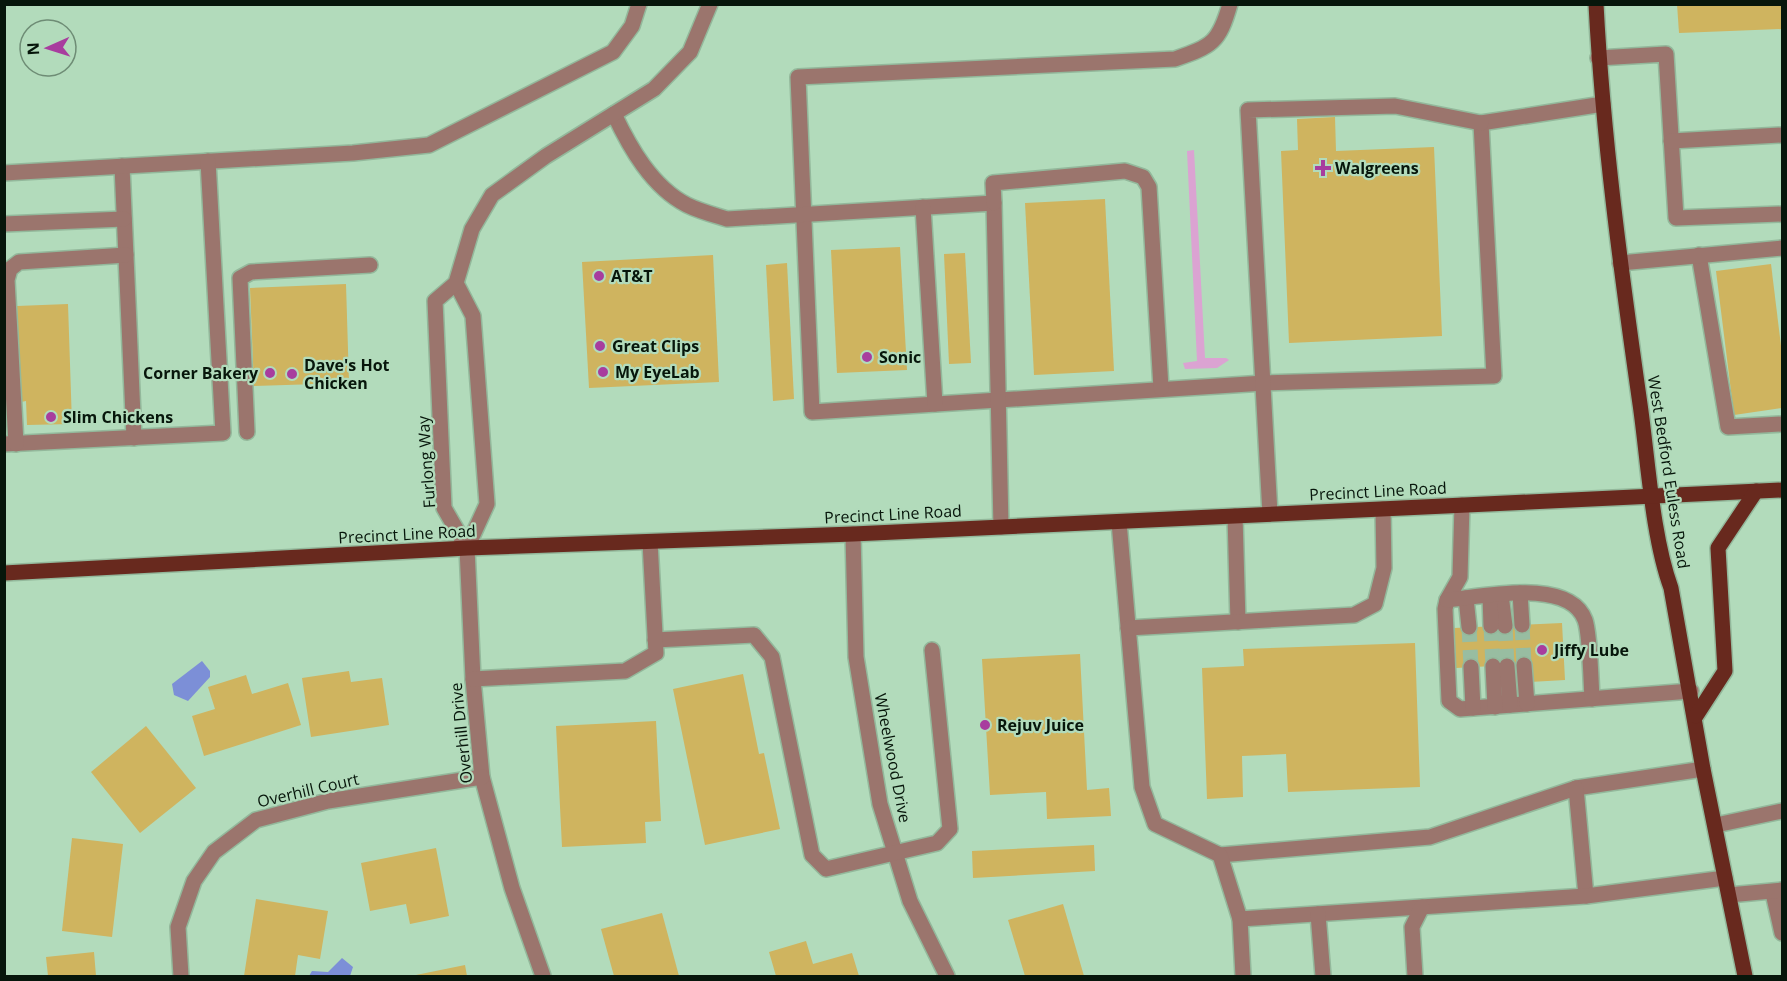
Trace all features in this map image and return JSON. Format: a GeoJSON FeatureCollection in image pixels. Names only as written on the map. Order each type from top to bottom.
{"type":"FeatureCollection","features":[{"type":"Feature","properties":{"kind":"main road","name":"West Bedford Euless Road"},"geometry":{"type":"LineString","coordinates":[[1596,4],[1598,58],[1620,263],[1653,496],[1665,571],[1671,588],[1696,716],[1703,769],[1746,976]]}},
{"type":"Feature","properties":{"kind":"main road","name":"Precinct Line Road"},"geometry":{"type":"LineString","coordinates":[[4,573],[467,548],[853,534],[1782,490]]}},
{"type":"Feature","properties":{"kind":"main road"},"geometry":{"type":"LineString","coordinates":[[1696,716],[1725,671],[1718,548],[1756,491]]}},
{"type":"Feature","properties":{"kind":"street"},"geometry":{"type":"LineString","coordinates":[[4,172],[353,153],[429,145],[613,52],[632,26],[639,4]]}},
{"type":"Feature","properties":{"kind":"street","name":"Furlong Way"},"geometry":{"type":"LineString","coordinates":[[467,548],[444,508],[435,301],[456,283],[472,229],[492,195],[654,89],[690,52],[710,4]]}},
{"type":"Feature","properties":{"kind":"street"},"geometry":{"type":"LineString","coordinates":[[1230,4],[1222,32],[1201,50],[1175,59],[798,77],[812,412],[1264,382],[1494,376],[1481,123]]}},
{"type":"Feature","properties":{"kind":"street"},"geometry":{"type":"LineString","coordinates":[[1598,58],[1666,54],[1676,218],[1782,214]]}},
{"type":"Feature","properties":{"kind":"street"},"geometry":{"type":"LineString","coordinates":[[1270,514],[1248,110],[1395,106],[1481,123],[1603,104]]}},
{"type":"Feature","properties":{"kind":"street"},"geometry":{"type":"LineString","coordinates":[[614,114],[642,163],[666,192],[687,205],[727,219],[994,203]]}},
{"type":"Feature","properties":{"kind":"street"},"geometry":{"type":"LineString","coordinates":[[1671,141],[1782,135]]}},
{"type":"Feature","properties":{"kind":"street"},"geometry":{"type":"LineString","coordinates":[[126,255],[20,262],[10,269],[8,280],[10,444],[223,434],[208,161]]}},
{"type":"Feature","properties":{"kind":"street"},"geometry":{"type":"LineString","coordinates":[[122,166],[134,438]]}},
{"type":"Feature","properties":{"kind":"street"},"geometry":{"type":"LineString","coordinates":[[1001,527],[993,183],[1125,171],[1143,177],[1149,187],[1161,388]]}},
{"type":"Feature","properties":{"kind":"street"},"geometry":{"type":"LineString","coordinates":[[923,207],[935,404]]}},
{"type":"Feature","properties":{"kind":"street"},"geometry":{"type":"LineString","coordinates":[[4,224],[124,219]]}},
{"type":"Feature","properties":{"kind":"street"},"geometry":{"type":"LineString","coordinates":[[1620,263],[1782,248]]}},
{"type":"Feature","properties":{"kind":"street"},"geometry":{"type":"LineString","coordinates":[[1699,255],[1728,427],[1782,424]]}},
{"type":"Feature","properties":{"kind":"street"},"geometry":{"type":"LineString","coordinates":[[247,432],[240,278],[251,272],[370,266]]}},
{"type":"Feature","properties":{"kind":"street"},"geometry":{"type":"LineString","coordinates":[[456,283],[473,316],[488,504],[467,548]]}},
{"type":"Feature","properties":{"kind":"street"},"geometry":{"type":"LineString","coordinates":[[1462,505],[1460,577],[1447,600],[1449,701],[1460,709],[1691,692]]}},
{"type":"Feature","properties":{"kind":"street"},"geometry":{"type":"LineString","coordinates":[[1128,628],[1354,615],[1375,604],[1384,568],[1383,509]]}},
{"type":"Feature","properties":{"kind":"street"},"geometry":{"type":"LineString","coordinates":[[1235,516],[1238,622]]}},
{"type":"Feature","properties":{"kind":"street"},"geometry":{"type":"LineString","coordinates":[[1119,522],[1142,787],[1155,824],[1220,855],[1430,837],[1576,788],[1703,769]]}},
{"type":"Feature","properties":{"kind":"street","name":"Wheelwood Drive"},"geometry":{"type":"LineString","coordinates":[[853,534],[856,657],[880,804],[910,901],[947,976]]}},
{"type":"Feature","properties":{"kind":"street"},"geometry":{"type":"LineString","coordinates":[[473,679],[625,671],[656,653],[650,542]]}},
{"type":"Feature","properties":{"kind":"street","name":"Overhill Drive"},"geometry":{"type":"LineString","coordinates":[[467,548],[473,679],[482,777],[512,888],[543,976]]}},
{"type":"Feature","properties":{"kind":"street"},"geometry":{"type":"LineString","coordinates":[[1447,600],[1532,592],[1567,599],[1585,619],[1592,699]]}},
{"type":"Feature","properties":{"kind":"street"},"geometry":{"type":"LineString","coordinates":[[1520,593],[1522,626]]}},
{"type":"Feature","properties":{"kind":"street"},"geometry":{"type":"LineString","coordinates":[[1496,595],[1498,626]]}},
{"type":"Feature","properties":{"kind":"street"},"geometry":{"type":"LineString","coordinates":[[1466,598],[1469,627]]}},
{"type":"Feature","properties":{"kind":"street"},"geometry":{"type":"LineString","coordinates":[[655,640],[754,635],[772,657],[812,855],[826,869],[938,843],[950,829],[932,650]]}},
{"type":"Feature","properties":{"kind":"street"},"geometry":{"type":"LineString","coordinates":[[1524,665],[1527,704]]}},
{"type":"Feature","properties":{"kind":"street"},"geometry":{"type":"LineString","coordinates":[[1500,666],[1503,706]]}},
{"type":"Feature","properties":{"kind":"street"},"geometry":{"type":"LineString","coordinates":[[1471,667],[1473,708]]}},
{"type":"Feature","properties":{"kind":"street","name":"Overhill Court"},"geometry":{"type":"LineString","coordinates":[[181,976],[178,927],[194,881],[214,852],[256,820],[328,801],[482,777]]}},
{"type":"Feature","properties":{"kind":"street"},"geometry":{"type":"LineString","coordinates":[[1576,788],[1586,896]]}},
{"type":"Feature","properties":{"kind":"street"},"geometry":{"type":"LineString","coordinates":[[1716,825],[1782,810]]}},
{"type":"Feature","properties":{"kind":"street"},"geometry":{"type":"LineString","coordinates":[[1220,855],[1240,919],[1243,976]]}},
{"type":"Feature","properties":{"kind":"street"},"geometry":{"type":"LineString","coordinates":[[1240,919],[1586,896],[1725,878]]}},
{"type":"Feature","properties":{"kind":"street"},"geometry":{"type":"LineString","coordinates":[[1729,895],[1778,891],[1782,933]]}},
{"type":"Feature","properties":{"kind":"street"},"geometry":{"type":"LineString","coordinates":[[1415,976],[1412,927],[1422,907]]}},
{"type":"Feature","properties":{"kind":"street"},"geometry":{"type":"LineString","coordinates":[[1318,914],[1323,976]]}},
{"type":"Feature","properties":{"kind":"shaded area"},"geometry":{"type":"Polygon","coordinates":[[[1194,150],[1205,358],[1229,360],[1217,368],[1185,369],[1183,363],[1197,361],[1187,151],[1194,150]]]}},
{"type":"Feature","properties":{"kind":"water"},"geometry":{"type":"Polygon","coordinates":[[[202,661],[210,671],[210,677],[188,701],[174,695],[172,684],[202,661]]]}},
{"type":"Feature","properties":{"kind":"water"},"geometry":{"type":"Polygon","coordinates":[[[342,958],[353,967],[350,976],[309,976],[312,971],[328,972],[342,958]]]}},
{"type":"Feature","properties":{"kind":"building"},"geometry":{"type":"Polygon","coordinates":[[[1677,4],[1782,4],[1782,29],[1679,33],[1677,4]]]}},
{"type":"Feature","properties":{"kind":"building","name":"Walgreens"},"geometry":{"type":"Polygon","coordinates":[[[1335,117],[1336,151],[1434,147],[1442,336],[1289,343],[1281,151],[1298,150],[1297,119],[1335,117]]]}},
{"type":"Feature","properties":{"kind":"building"},"geometry":{"type":"Polygon","coordinates":[[[1105,199],[1114,371],[1034,375],[1025,203],[1105,199]]]}},
{"type":"Feature","properties":{"kind":"building"},"geometry":{"type":"Polygon","coordinates":[[[900,247],[907,370],[837,373],[831,250],[900,247]]]}},
{"type":"Feature","properties":{"kind":"building"},"geometry":{"type":"Polygon","coordinates":[[[965,253],[971,363],[949,364],[944,254],[965,253]]]}},
{"type":"Feature","properties":{"kind":"building"},"geometry":{"type":"Polygon","coordinates":[[[713,255],[719,382],[589,388],[582,262],[713,255]]]}},
{"type":"Feature","properties":{"kind":"building"},"geometry":{"type":"Polygon","coordinates":[[[787,263],[794,399],[773,401],[766,265],[787,263]]]}},
{"type":"Feature","properties":{"kind":"building"},"geometry":{"type":"Polygon","coordinates":[[[1771,264],[1782,354],[1782,408],[1734,415],[1716,271],[1771,264]]]}},
{"type":"Feature","properties":{"kind":"building"},"geometry":{"type":"Polygon","coordinates":[[[346,284],[349,383],[254,386],[250,288],[346,284]]]}},
{"type":"Feature","properties":{"kind":"building"},"geometry":{"type":"Polygon","coordinates":[[[68,304],[72,424],[27,425],[26,401],[21,402],[17,306],[68,304]]]}},
{"type":"Feature","properties":{"kind":"building"},"geometry":{"type":"Polygon","coordinates":[[[1562,623],[1565,680],[1530,682],[1529,664],[1456,668],[1454,628],[1562,623]]]}},
{"type":"Feature","properties":{"kind":"building"},"geometry":{"type":"Polygon","coordinates":[[[1415,643],[1420,787],[1288,792],[1286,754],[1242,756],[1243,797],[1207,799],[1202,668],[1244,666],[1243,649],[1415,643]]]}},
{"type":"Feature","properties":{"kind":"building"},"geometry":{"type":"Polygon","coordinates":[[[1080,654],[1087,790],[1109,788],[1111,816],[1047,819],[1046,792],[990,795],[982,659],[1080,654]]]}},
{"type":"Feature","properties":{"kind":"building"},"geometry":{"type":"Polygon","coordinates":[[[349,671],[351,682],[382,678],[389,725],[311,737],[302,678],[349,671]]]}},
{"type":"Feature","properties":{"kind":"building"},"geometry":{"type":"Polygon","coordinates":[[[743,674],[759,754],[764,753],[780,829],[705,845],[673,689],[743,674]]]}},
{"type":"Feature","properties":{"kind":"building"},"geometry":{"type":"Polygon","coordinates":[[[246,675],[252,694],[288,683],[301,725],[204,756],[192,716],[215,709],[208,687],[246,675]]]}},
{"type":"Feature","properties":{"kind":"building"},"geometry":{"type":"Polygon","coordinates":[[[656,721],[661,821],[645,822],[646,843],[562,847],[556,726],[656,721]]]}},
{"type":"Feature","properties":{"kind":"building"},"geometry":{"type":"Polygon","coordinates":[[[146,726],[196,788],[140,833],[91,772],[146,726]]]}},
{"type":"Feature","properties":{"kind":"building"},"geometry":{"type":"Polygon","coordinates":[[[72,838],[123,844],[112,937],[62,931],[72,838]]]}},
{"type":"Feature","properties":{"kind":"building"},"geometry":{"type":"Polygon","coordinates":[[[1094,845],[1095,871],[973,878],[972,851],[1094,845]]]}},
{"type":"Feature","properties":{"kind":"building"},"geometry":{"type":"Polygon","coordinates":[[[436,848],[449,916],[410,924],[406,904],[370,911],[361,863],[436,848]]]}},
{"type":"Feature","properties":{"kind":"building"},"geometry":{"type":"Polygon","coordinates":[[[256,899],[328,911],[320,959],[298,955],[295,976],[244,976],[256,899]]]}},
{"type":"Feature","properties":{"kind":"building"},"geometry":{"type":"Polygon","coordinates":[[[1063,904],[1084,976],[1025,976],[1008,920],[1063,904]]]}},
{"type":"Feature","properties":{"kind":"building"},"geometry":{"type":"Polygon","coordinates":[[[662,913],[679,976],[614,976],[601,929],[662,913]]]}},
{"type":"Feature","properties":{"kind":"building"},"geometry":{"type":"Polygon","coordinates":[[[806,941],[813,964],[852,953],[859,976],[776,976],[769,952],[806,941]]]}},
{"type":"Feature","properties":{"kind":"building"},"geometry":{"type":"Polygon","coordinates":[[[94,952],[96,976],[48,976],[46,957],[94,952]]]}},
{"type":"Feature","properties":{"kind":"building"},"geometry":{"type":"Polygon","coordinates":[[[465,965],[467,976],[416,976],[416,975],[465,965]]]}},
{"type":"Feature","properties":{"kind":"tunnel"},"geometry":{"type":"LineString","coordinates":[[1522,625],[1524,665]]}},
{"type":"Feature","properties":{"kind":"tunnel"},"geometry":{"type":"LineString","coordinates":[[1491,626],[1493,666]]}},
{"type":"Feature","properties":{"kind":"tunnel"},"geometry":{"type":"LineString","coordinates":[[1505,626],[1507,666]]}},
{"type":"Feature","properties":{"kind":"tunnel"},"geometry":{"type":"LineString","coordinates":[[1469,627],[1471,667]]}},
{"type":"Feature","properties":{"kind":"place","name":"Walgreens"},"geometry":{"type":"Point","coordinates":[1323,168]}},
{"type":"Feature","properties":{"kind":"place","name":"AT&T"},"geometry":{"type":"Point","coordinates":[599,276]}},
{"type":"Feature","properties":{"kind":"place","name":"Great Clips"},"geometry":{"type":"Point","coordinates":[600,346]}},
{"type":"Feature","properties":{"kind":"place","name":"Sonic"},"geometry":{"type":"Point","coordinates":[867,357]}},
{"type":"Feature","properties":{"kind":"place","name":"My EyeLab"},"geometry":{"type":"Point","coordinates":[603,372]}},
{"type":"Feature","properties":{"kind":"place","name":"Corner Bakery"},"geometry":{"type":"Point","coordinates":[270,373]}},
{"type":"Feature","properties":{"kind":"place","name":"Dave's Hot Chicken"},"geometry":{"type":"Point","coordinates":[292,374]}},
{"type":"Feature","properties":{"kind":"place","name":"Slim Chickens"},"geometry":{"type":"Point","coordinates":[51,417]}},
{"type":"Feature","properties":{"kind":"place","name":"Jiffy Lube"},"geometry":{"type":"Point","coordinates":[1542,650]}},
{"type":"Feature","properties":{"kind":"place","name":"Rejuv Juice"},"geometry":{"type":"Point","coordinates":[985,725]}}]}
